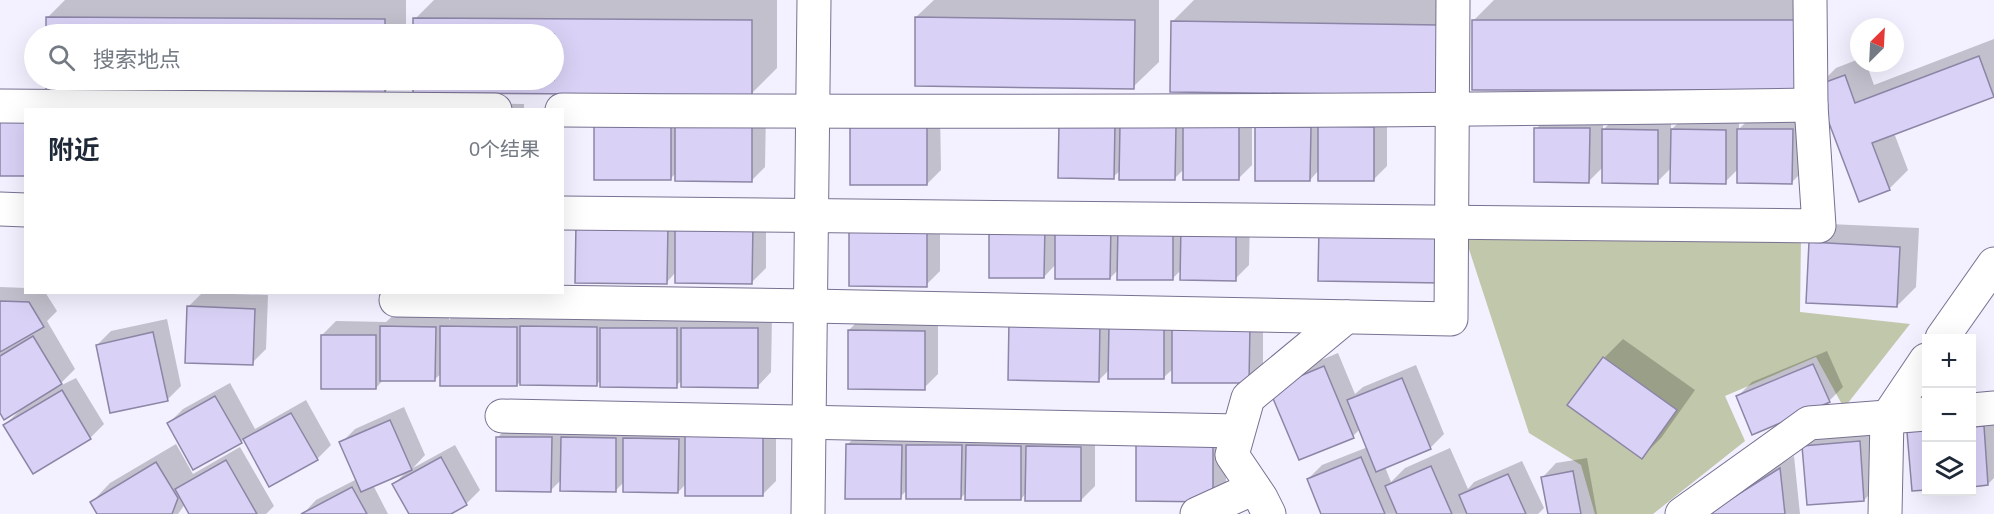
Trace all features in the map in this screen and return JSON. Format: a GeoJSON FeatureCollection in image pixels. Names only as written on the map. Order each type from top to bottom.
{"type":"FeatureCollection","features":[{"type":"Feature","properties":{"kind":"street"},"geometry":{"type":"LineString","coordinates":[[808,514],[814,0]]}},
{"type":"Feature","properties":{"kind":"street"},"geometry":{"type":"LineString","coordinates":[[396,300],[1451,319],[1453,0]]}},
{"type":"Feature","properties":{"kind":"street"},"geometry":{"type":"LineString","coordinates":[[564,213],[1819,226],[1811,105],[1810,0]]}},
{"type":"Feature","properties":{"kind":"street"},"geometry":{"type":"LineString","coordinates":[[564,110],[812,112],[1454,110],[1811,105]]}},
{"type":"Feature","properties":{"kind":"street"},"geometry":{"type":"LineString","coordinates":[[0,106],[248,108]]}},
{"type":"Feature","properties":{"kind":"street"},"geometry":{"type":"LineString","coordinates":[[0,209],[24,210]]}},
{"type":"Feature","properties":{"kind":"street"},"geometry":{"type":"LineString","coordinates":[[1945,334],[1994,264]]}},
{"type":"Feature","properties":{"kind":"street"},"geometry":{"type":"LineString","coordinates":[[1197,514],[1262,501],[1232,455],[1248,398],[1346,317]]}},
{"type":"Feature","properties":{"kind":"street"},"geometry":{"type":"LineString","coordinates":[[1886,514],[1887,418],[1922,366]]}},
{"type":"Feature","properties":{"kind":"street"},"geometry":{"type":"LineString","coordinates":[[1976,410],[1994,408]]}},
{"type":"Feature","properties":{"kind":"street"},"geometry":{"type":"LineString","coordinates":[[1682,514],[1809,423],[1922,414]]}},
{"type":"Feature","properties":{"kind":"street"},"geometry":{"type":"LineString","coordinates":[[502,416],[1238,431]]}},
{"type":"Feature","properties":{"kind":"green space"},"geometry":{"type":"Polygon","coordinates":[[[1801,238],[1800,312],[1910,324],[1844,408],[1816,357],[1725,396],[1745,441],[1653,514],[1595,514],[1581,465],[1529,433],[1466,240],[1801,238]]]}},
{"type":"Feature","properties":{"kind":"building"},"geometry":{"type":"Polygon","coordinates":[[[46,17],[385,19],[385,24],[46,24],[46,17]]]}},
{"type":"Feature","properties":{"kind":"building"},"geometry":{"type":"Polygon","coordinates":[[[915,17],[1135,20],[1134,89],[915,86],[915,17]]]}},
{"type":"Feature","properties":{"kind":"building"},"geometry":{"type":"Polygon","coordinates":[[[413,18],[752,20],[752,95],[413,93],[413,90],[564,90],[564,24],[413,24],[413,18]]]}},
{"type":"Feature","properties":{"kind":"building"},"geometry":{"type":"Polygon","coordinates":[[[1472,20],[1797,20],[1798,90],[1472,90],[1472,20]]]}},
{"type":"Feature","properties":{"kind":"building"},"geometry":{"type":"Polygon","coordinates":[[[1171,21],[1439,25],[1439,95],[1170,92],[1171,21]]]}},
{"type":"Feature","properties":{"kind":"building"},"geometry":{"type":"Polygon","coordinates":[[[1979,56],[1994,97],[1872,143],[1890,190],[1859,202],[1815,86],[1845,75],[1855,103],[1979,56]]]}},
{"type":"Feature","properties":{"kind":"building"},"geometry":{"type":"Polygon","coordinates":[[[46,90],[385,90],[385,94],[46,93],[46,90]]]}},
{"type":"Feature","properties":{"kind":"building"},"geometry":{"type":"Polygon","coordinates":[[[0,119],[24,120],[24,176],[0,176],[0,119]]]}},
{"type":"Feature","properties":{"kind":"building"},"geometry":{"type":"Polygon","coordinates":[[[594,120],[671,122],[671,180],[594,180],[594,120]]]}},
{"type":"Feature","properties":{"kind":"building"},"geometry":{"type":"Polygon","coordinates":[[[675,122],[752,123],[752,182],[675,181],[675,122]]]}},
{"type":"Feature","properties":{"kind":"building"},"geometry":{"type":"Polygon","coordinates":[[[1059,124],[1115,124],[1114,179],[1058,178],[1059,124]]]}},
{"type":"Feature","properties":{"kind":"building"},"geometry":{"type":"Polygon","coordinates":[[[1120,125],[1176,126],[1175,180],[1119,180],[1120,125]]]}},
{"type":"Feature","properties":{"kind":"building"},"geometry":{"type":"Polygon","coordinates":[[[850,126],[927,127],[927,185],[850,185],[850,126]]]}},
{"type":"Feature","properties":{"kind":"building"},"geometry":{"type":"Polygon","coordinates":[[[1183,126],[1239,126],[1239,180],[1183,180],[1183,126]]]}},
{"type":"Feature","properties":{"kind":"building"},"geometry":{"type":"Polygon","coordinates":[[[1255,126],[1311,127],[1310,181],[1255,181],[1255,126]]]}},
{"type":"Feature","properties":{"kind":"building"},"geometry":{"type":"Polygon","coordinates":[[[1318,126],[1374,127],[1374,181],[1318,181],[1318,126]]]}},
{"type":"Feature","properties":{"kind":"building"},"geometry":{"type":"Polygon","coordinates":[[[1534,128],[1590,128],[1589,183],[1534,182],[1534,128]]]}},
{"type":"Feature","properties":{"kind":"building"},"geometry":{"type":"Polygon","coordinates":[[[1602,129],[1658,130],[1658,184],[1602,183],[1602,129]]]}},
{"type":"Feature","properties":{"kind":"building"},"geometry":{"type":"Polygon","coordinates":[[[1671,129],[1726,130],[1726,184],[1670,183],[1671,129]]]}},
{"type":"Feature","properties":{"kind":"building"},"geometry":{"type":"Polygon","coordinates":[[[1737,129],[1793,129],[1792,184],[1737,183],[1737,129]]]}},
{"type":"Feature","properties":{"kind":"building"},"geometry":{"type":"Polygon","coordinates":[[[576,223],[668,224],[667,284],[575,283],[576,223]]]}},
{"type":"Feature","properties":{"kind":"building"},"geometry":{"type":"Polygon","coordinates":[[[989,223],[1045,224],[1044,278],[989,278],[989,223]]]}},
{"type":"Feature","properties":{"kind":"building"},"geometry":{"type":"Polygon","coordinates":[[[675,224],[753,224],[752,284],[675,283],[675,224]]]}},
{"type":"Feature","properties":{"kind":"building"},"geometry":{"type":"Polygon","coordinates":[[[1055,224],[1111,225],[1110,279],[1055,279],[1055,224]]]}},
{"type":"Feature","properties":{"kind":"building"},"geometry":{"type":"Polygon","coordinates":[[[1118,225],[1173,226],[1173,280],[1117,280],[1118,225]]]}},
{"type":"Feature","properties":{"kind":"building"},"geometry":{"type":"Polygon","coordinates":[[[1181,226],[1236,227],[1236,281],[1180,280],[1181,226]]]}},
{"type":"Feature","properties":{"kind":"building"},"geometry":{"type":"Polygon","coordinates":[[[849,227],[927,227],[927,287],[849,286],[849,227]]]}},
{"type":"Feature","properties":{"kind":"building"},"geometry":{"type":"Polygon","coordinates":[[[1319,227],[1442,229],[1441,283],[1318,281],[1319,227]]]}},
{"type":"Feature","properties":{"kind":"building"},"geometry":{"type":"Polygon","coordinates":[[[1809,242],[1900,247],[1897,307],[1806,303],[1809,242]]]}},
{"type":"Feature","properties":{"kind":"building"},"geometry":{"type":"Polygon","coordinates":[[[0,301],[29,302],[44,327],[0,352],[0,301]]]}},
{"type":"Feature","properties":{"kind":"building"},"geometry":{"type":"Polygon","coordinates":[[[187,306],[255,309],[253,365],[185,363],[187,306]]]}},
{"type":"Feature","properties":{"kind":"building"},"geometry":{"type":"Polygon","coordinates":[[[1009,320],[1100,321],[1099,382],[1008,380],[1009,320]]]}},
{"type":"Feature","properties":{"kind":"building"},"geometry":{"type":"Polygon","coordinates":[[[1172,323],[1250,324],[1249,383],[1172,383],[1172,323]]]}},
{"type":"Feature","properties":{"kind":"building"},"geometry":{"type":"Polygon","coordinates":[[[1109,325],[1164,325],[1164,379],[1108,379],[1109,325]]]}},
{"type":"Feature","properties":{"kind":"building"},"geometry":{"type":"Polygon","coordinates":[[[380,326],[436,327],[435,381],[380,381],[380,326]]]}},
{"type":"Feature","properties":{"kind":"building"},"geometry":{"type":"Polygon","coordinates":[[[440,326],[517,327],[517,386],[440,386],[440,326]]]}},
{"type":"Feature","properties":{"kind":"building"},"geometry":{"type":"Polygon","coordinates":[[[520,326],[597,327],[597,386],[520,385],[520,326]]]}},
{"type":"Feature","properties":{"kind":"building"},"geometry":{"type":"Polygon","coordinates":[[[600,328],[677,328],[677,388],[600,387],[600,328]]]}},
{"type":"Feature","properties":{"kind":"building"},"geometry":{"type":"Polygon","coordinates":[[[681,328],[758,328],[758,388],[681,387],[681,328]]]}},
{"type":"Feature","properties":{"kind":"building"},"geometry":{"type":"Polygon","coordinates":[[[848,330],[925,331],[925,390],[848,389],[848,330]]]}},
{"type":"Feature","properties":{"kind":"building"},"geometry":{"type":"Polygon","coordinates":[[[153,332],[168,401],[110,413],[96,345],[153,332]]]}},
{"type":"Feature","properties":{"kind":"building"},"geometry":{"type":"Polygon","coordinates":[[[321,335],[376,335],[376,389],[321,389],[321,335]]]}},
{"type":"Feature","properties":{"kind":"building"},"geometry":{"type":"Polygon","coordinates":[[[33,336],[62,384],[4,420],[0,413],[0,356],[33,336]]]}},
{"type":"Feature","properties":{"kind":"building"},"geometry":{"type":"Polygon","coordinates":[[[1603,357],[1677,410],[1642,459],[1567,405],[1603,357]]]}},
{"type":"Feature","properties":{"kind":"building"},"geometry":{"type":"Polygon","coordinates":[[[1813,364],[1830,402],[1752,435],[1736,396],[1813,364]]]}},
{"type":"Feature","properties":{"kind":"building"},"geometry":{"type":"Polygon","coordinates":[[[1324,366],[1354,438],[1299,460],[1269,389],[1324,366]]]}},
{"type":"Feature","properties":{"kind":"building"},"geometry":{"type":"Polygon","coordinates":[[[1402,378],[1431,449],[1376,472],[1347,400],[1402,378]]]}},
{"type":"Feature","properties":{"kind":"building"},"geometry":{"type":"Polygon","coordinates":[[[62,390],[91,439],[33,474],[3,425],[62,390]]]}},
{"type":"Feature","properties":{"kind":"building"},"geometry":{"type":"Polygon","coordinates":[[[215,396],[242,443],[193,470],[167,423],[215,396]]]}},
{"type":"Feature","properties":{"kind":"building"},"geometry":{"type":"Polygon","coordinates":[[[291,413],[318,460],[269,487],[243,439],[291,413]]]}},
{"type":"Feature","properties":{"kind":"building"},"geometry":{"type":"Polygon","coordinates":[[[390,420],[412,470],[361,492],[339,442],[390,420]]]}},
{"type":"Feature","properties":{"kind":"building"},"geometry":{"type":"Polygon","coordinates":[[[1984,426],[1988,485],[1976,486],[1976,442],[1976,427],[1984,426]]]}},
{"type":"Feature","properties":{"kind":"building"},"geometry":{"type":"Polygon","coordinates":[[[1922,430],[1922,490],[1912,491],[1907,432],[1922,430]]]}},
{"type":"Feature","properties":{"kind":"building"},"geometry":{"type":"Polygon","coordinates":[[[685,436],[763,437],[763,496],[685,496],[685,436]]]}},
{"type":"Feature","properties":{"kind":"building"},"geometry":{"type":"Polygon","coordinates":[[[496,437],[552,437],[551,492],[496,491],[496,437]]]}},
{"type":"Feature","properties":{"kind":"building"},"geometry":{"type":"Polygon","coordinates":[[[561,437],[616,438],[616,492],[560,491],[561,437]]]}},
{"type":"Feature","properties":{"kind":"building"},"geometry":{"type":"Polygon","coordinates":[[[623,438],[679,439],[678,493],[623,492],[623,438]]]}},
{"type":"Feature","properties":{"kind":"building"},"geometry":{"type":"Polygon","coordinates":[[[1860,441],[1864,501],[1807,505],[1802,446],[1860,441]]]}},
{"type":"Feature","properties":{"kind":"building"},"geometry":{"type":"Polygon","coordinates":[[[1136,442],[1213,442],[1213,502],[1136,501],[1136,442]]]}},
{"type":"Feature","properties":{"kind":"building"},"geometry":{"type":"Polygon","coordinates":[[[846,444],[902,445],[901,499],[845,499],[846,444]]]}},
{"type":"Feature","properties":{"kind":"building"},"geometry":{"type":"Polygon","coordinates":[[[906,445],[962,445],[961,499],[906,499],[906,445]]]}},
{"type":"Feature","properties":{"kind":"building"},"geometry":{"type":"Polygon","coordinates":[[[966,445],[1021,446],[1021,500],[965,500],[966,445]]]}},
{"type":"Feature","properties":{"kind":"building"},"geometry":{"type":"Polygon","coordinates":[[[1026,446],[1081,447],[1081,501],[1025,501],[1026,446]]]}},
{"type":"Feature","properties":{"kind":"building"},"geometry":{"type":"Polygon","coordinates":[[[441,457],[467,505],[451,514],[409,514],[392,484],[441,457]]]}},
{"type":"Feature","properties":{"kind":"building"},"geometry":{"type":"Polygon","coordinates":[[[1361,457],[1385,514],[1321,514],[1307,479],[1361,457]]]}},
{"type":"Feature","properties":{"kind":"building"},"geometry":{"type":"Polygon","coordinates":[[[226,460],[257,514],[189,514],[175,489],[226,460]]]}},
{"type":"Feature","properties":{"kind":"building"},"geometry":{"type":"Polygon","coordinates":[[[156,462],[178,498],[172,514],[97,514],[90,502],[156,462]]]}},
{"type":"Feature","properties":{"kind":"building"},"geometry":{"type":"Polygon","coordinates":[[[1431,466],[1452,514],[1397,514],[1385,486],[1431,466]]]}},
{"type":"Feature","properties":{"kind":"building"},"geometry":{"type":"Polygon","coordinates":[[[1780,468],[1785,514],[1707,514],[1780,468]]]}},
{"type":"Feature","properties":{"kind":"building"},"geometry":{"type":"Polygon","coordinates":[[[1573,471],[1581,514],[1548,514],[1541,477],[1573,471]]]}},
{"type":"Feature","properties":{"kind":"building"},"geometry":{"type":"Polygon","coordinates":[[[1508,474],[1526,514],[1467,514],[1459,495],[1508,474]]]}},
{"type":"Feature","properties":{"kind":"building"},"geometry":{"type":"Polygon","coordinates":[[[352,487],[367,514],[301,514],[352,487]]]}}]}
